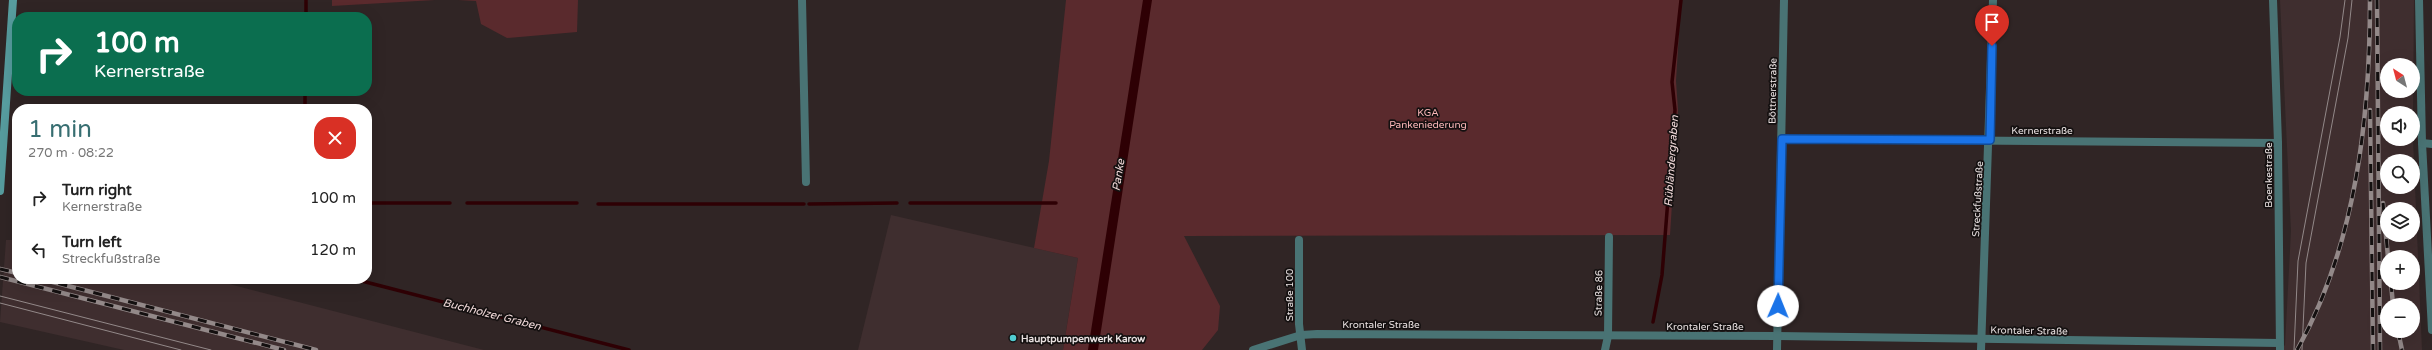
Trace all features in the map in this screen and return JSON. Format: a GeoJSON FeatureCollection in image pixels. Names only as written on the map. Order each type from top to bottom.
{"type":"FeatureCollection","features":[{"type":"Feature","properties":{"kind":"main road"},"geometry":{"type":"LineString","coordinates":[[12,12],[13,0]]}},
{"type":"Feature","properties":{"kind":"main road"},"geometry":{"type":"LineString","coordinates":[[0,191],[12,15]]}},
{"type":"Feature","properties":{"kind":"street"},"geometry":{"type":"LineString","coordinates":[[802,0],[806,182]]}},
{"type":"Feature","properties":{"kind":"street","name":"Böttnerstraße"},"geometry":{"type":"LineString","coordinates":[[1777,350],[1784,0]]}},
{"type":"Feature","properties":{"kind":"street","name":"Streckfußstraße"},"geometry":{"type":"LineString","coordinates":[[1981,350],[1990,140],[1993,0]]}},
{"type":"Feature","properties":{"kind":"street","name":"Boenkestraße"},"geometry":{"type":"LineString","coordinates":[[2273,0],[2278,143],[2279,346]]}},
{"type":"Feature","properties":{"kind":"street"},"geometry":{"type":"LineString","coordinates":[[2419,0],[2422,143],[2432,330]]}},
{"type":"Feature","properties":{"kind":"street","name":"Kernerstraße"},"geometry":{"type":"LineString","coordinates":[[1782,139],[2278,143]]}},
{"type":"Feature","properties":{"kind":"street"},"geometry":{"type":"LineString","coordinates":[[2422,143],[2432,144]]}},
{"type":"Feature","properties":{"kind":"street","name":"Straße 86"},"geometry":{"type":"LineString","coordinates":[[1605,350],[1608,336],[1610,237]]}},
{"type":"Feature","properties":{"kind":"street","name":"Straße 100"},"geometry":{"type":"LineString","coordinates":[[1299,240],[1302,350]]}},
{"type":"Feature","properties":{"kind":"street","name":"Krontaler Straße"},"geometry":{"type":"LineString","coordinates":[[1253,350],[1301,335],[1777,336],[2279,346]]}},
{"type":"Feature","properties":{"kind":"shaded area"},"geometry":{"type":"Polygon","coordinates":[[[2280,0],[2414,0],[2413,58],[2380,58],[2380,98],[2413,98],[2413,106],[2380,106],[2380,146],[2413,146],[2414,154],[2380,154],[2380,194],[2415,194],[2416,202],[2380,202],[2380,242],[2417,242],[2418,250],[2380,250],[2380,290],[2419,290],[2420,298],[2380,298],[2380,338],[2420,338],[2420,303],[2422,350],[2280,350],[2285,345],[2291,231],[2280,0]]]}},
{"type":"Feature","properties":{"kind":"shaded area"},"geometry":{"type":"Polygon","coordinates":[[[891,215],[1078,258],[1063,350],[858,350],[891,215]]]}},
{"type":"Feature","properties":{"kind":"shaded area"},"geometry":{"type":"Polygon","coordinates":[[[6,240],[12,240],[12,284],[229,284],[484,350],[124,350],[0,322],[6,240]]]}},
{"type":"Feature","properties":{"kind":"green space"},"geometry":{"type":"Polygon","coordinates":[[[332,0],[435,0],[332,6],[332,0]]]}},
{"type":"Feature","properties":{"kind":"green space"},"geometry":{"type":"Polygon","coordinates":[[[458,0],[578,0],[577,32],[507,38],[481,24],[476,1],[458,0]]]}},
{"type":"Feature","properties":{"kind":"green space","name":"KGA Pankeniederung"},"geometry":{"type":"Polygon","coordinates":[[[1066,0],[1681,0],[1676,81],[1678,110],[1670,235],[1184,236],[1220,306],[1218,330],[1202,350],[1063,350],[1078,258],[1034,248],[1049,161],[1066,0]]]}},
{"type":"Feature","properties":{"kind":"water","name":"Panke"},"geometry":{"type":"Polygon","coordinates":[[[1143,0],[1152,0],[1098,350],[1088,350],[1143,0]]]}},
{"type":"Feature","properties":{"kind":"waterway"},"geometry":{"type":"LineString","coordinates":[[306,0],[306,12]]}},
{"type":"Feature","properties":{"kind":"waterway","name":"Rübländergraben"},"geometry":{"type":"LineString","coordinates":[[1653,322],[1662,275],[1675,110],[1672,82],[1681,0]]}},
{"type":"Feature","properties":{"kind":"waterway"},"geometry":{"type":"LineString","coordinates":[[305,96],[305,104]]}},
{"type":"Feature","properties":{"kind":"waterway"},"geometry":{"type":"LineString","coordinates":[[372,203],[450,203]]}},
{"type":"Feature","properties":{"kind":"waterway"},"geometry":{"type":"LineString","coordinates":[[467,203],[577,203]]}},
{"type":"Feature","properties":{"kind":"waterway"},"geometry":{"type":"LineString","coordinates":[[809,204],[897,203]]}},
{"type":"Feature","properties":{"kind":"waterway"},"geometry":{"type":"LineString","coordinates":[[910,203],[1056,203]]}},
{"type":"Feature","properties":{"kind":"waterway"},"geometry":{"type":"LineString","coordinates":[[598,204],[804,204]]}},
{"type":"Feature","properties":{"kind":"waterway","name":"Buchholzer Graben"},"geometry":{"type":"LineString","coordinates":[[372,284],[629,350]]}},
{"type":"Feature","properties":{"kind":"tram line"},"geometry":{"type":"LineString","coordinates":[[2294,350],[2298,261],[2340,37],[2345,0]]}},
{"type":"Feature","properties":{"kind":"tram line"},"geometry":{"type":"LineString","coordinates":[[2302,350],[2306,263],[2348,38],[2352,0]]}},
{"type":"Feature","properties":{"kind":"tram line"},"geometry":{"type":"LineString","coordinates":[[0,296],[211,350]]}},
{"type":"Feature","properties":{"kind":"tram line"},"geometry":{"type":"LineString","coordinates":[[0,303],[181,350]]}},
{"type":"Feature","properties":{"kind":"railway"},"geometry":{"type":"LineString","coordinates":[[2297,350],[2317,310],[2333,268],[2346,224],[2356,180],[2367,90],[2370,0]]}},
{"type":"Feature","properties":{"kind":"railway"},"geometry":{"type":"LineString","coordinates":[[2377,0],[2380,350]]}},
{"type":"Feature","properties":{"kind":"railway"},"geometry":{"type":"LineString","coordinates":[[2370,110],[2373,350]]}},
{"type":"Feature","properties":{"kind":"railway"},"geometry":{"type":"LineString","coordinates":[[2387,242],[2387,250]]}},
{"type":"Feature","properties":{"kind":"railway"},"geometry":{"type":"LineString","coordinates":[[0,269],[12,272]]}},
{"type":"Feature","properties":{"kind":"railway"},"geometry":{"type":"LineString","coordinates":[[0,277],[12,280]]}},
{"type":"Feature","properties":{"kind":"railway"},"geometry":{"type":"LineString","coordinates":[[27,284],[284,350]]}},
{"type":"Feature","properties":{"kind":"railway"},"geometry":{"type":"LineString","coordinates":[[60,284],[316,350]]}},
{"type":"Feature","properties":{"kind":"railway"},"geometry":{"type":"LineString","coordinates":[[2392,290],[2392,298]]}},
{"type":"Feature","properties":{"kind":"railway"},"geometry":{"type":"LineString","coordinates":[[2399,338],[2402,350]]}},
{"type":"Feature","properties":{"kind":"place","name":"Hauptpumpenwerk Karow"},"geometry":{"type":"Point","coordinates":[1013,338]}},
{"type":"Feature","properties":{"kind":"route"},"geometry":{"type":"LineString","coordinates":[[1778,306],[1782,139],[1990,140],[1992,46]]}}]}
